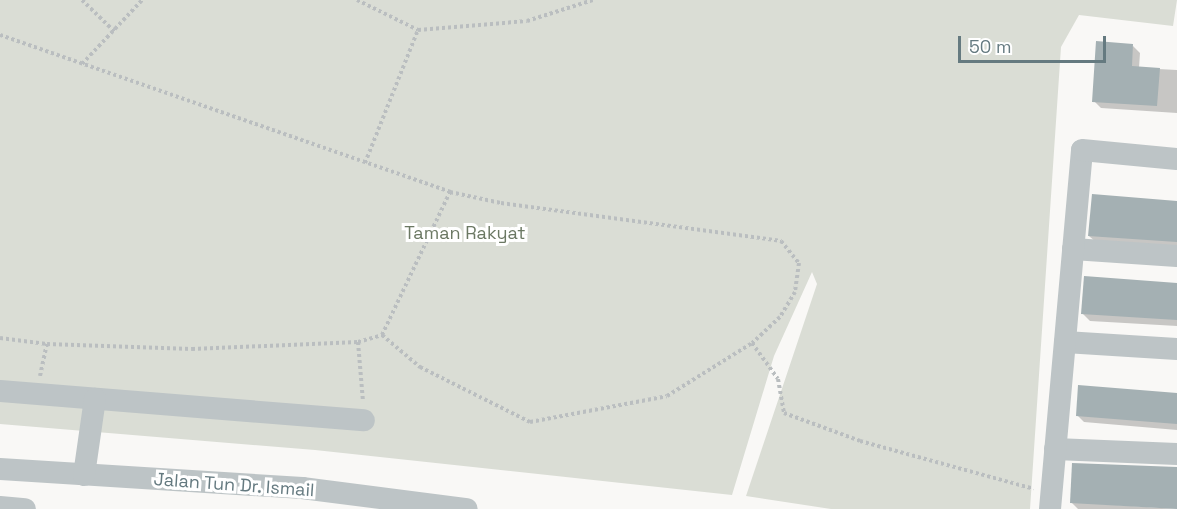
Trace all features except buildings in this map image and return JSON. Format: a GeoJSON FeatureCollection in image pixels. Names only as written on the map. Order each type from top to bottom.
{"type":"FeatureCollection","features":[{"type":"Feature","properties":{"kind":"street"},"geometry":{"type":"LineString","coordinates":[[1050,509],[1082,150],[1177,159]]}},
{"type":"Feature","properties":{"kind":"street"},"geometry":{"type":"LineString","coordinates":[[1073,249],[1177,256]]}},
{"type":"Feature","properties":{"kind":"street"},"geometry":{"type":"LineString","coordinates":[[1065,342],[1177,350]]}},
{"type":"Feature","properties":{"kind":"street"},"geometry":{"type":"LineString","coordinates":[[0,391],[364,420]]}},
{"type":"Feature","properties":{"kind":"street"},"geometry":{"type":"LineString","coordinates":[[84,475],[95,399]]}},
{"type":"Feature","properties":{"kind":"street"},"geometry":{"type":"LineString","coordinates":[[1056,449],[1177,454]]}},
{"type":"Feature","properties":{"kind":"street","name":"Jalan Tun Dr. Ismail"},"geometry":{"type":"LineString","coordinates":[[0,469],[302,488],[434,507],[467,509]]}},
{"type":"Feature","properties":{"kind":"street"},"geometry":{"type":"LineString","coordinates":[[0,507],[25,509]]}},
{"type":"Feature","properties":{"kind":"path"},"geometry":{"type":"LineString","coordinates":[[82,0],[114,31]]}},
{"type":"Feature","properties":{"kind":"path"},"geometry":{"type":"LineString","coordinates":[[82,64],[142,0]]}},
{"type":"Feature","properties":{"kind":"path"},"geometry":{"type":"LineString","coordinates":[[357,0],[418,30],[527,21],[593,0]]}},
{"type":"Feature","properties":{"kind":"path"},"geometry":{"type":"LineString","coordinates":[[365,162],[418,30]]}},
{"type":"Feature","properties":{"kind":"path"},"geometry":{"type":"LineString","coordinates":[[0,35],[450,192],[513,204],[781,241],[799,264],[795,292],[780,317],[752,343],[667,396],[530,422],[420,367],[382,335]]}},
{"type":"Feature","properties":{"kind":"path"},"geometry":{"type":"LineString","coordinates":[[0,338],[46,344],[192,349],[358,342],[382,335],[450,192]]}},
{"type":"Feature","properties":{"kind":"path"},"geometry":{"type":"LineString","coordinates":[[358,342],[364,420]]}},
{"type":"Feature","properties":{"kind":"path"},"geometry":{"type":"LineString","coordinates":[[752,343],[778,379],[784,413],[860,441],[1037,490]]}},
{"type":"Feature","properties":{"kind":"path"},"geometry":{"type":"LineString","coordinates":[[36,394],[46,344]]}},
{"type":"Feature","properties":{"kind":"green space","name":"Taman Rakyat"},"geometry":{"type":"Polygon","coordinates":[[[0,0],[1177,0],[1173,26],[1079,15],[1061,47],[1030,509],[831,509],[746,496],[817,284],[812,272],[774,356],[732,495],[315,450],[0,424],[0,0]]]}}]}
